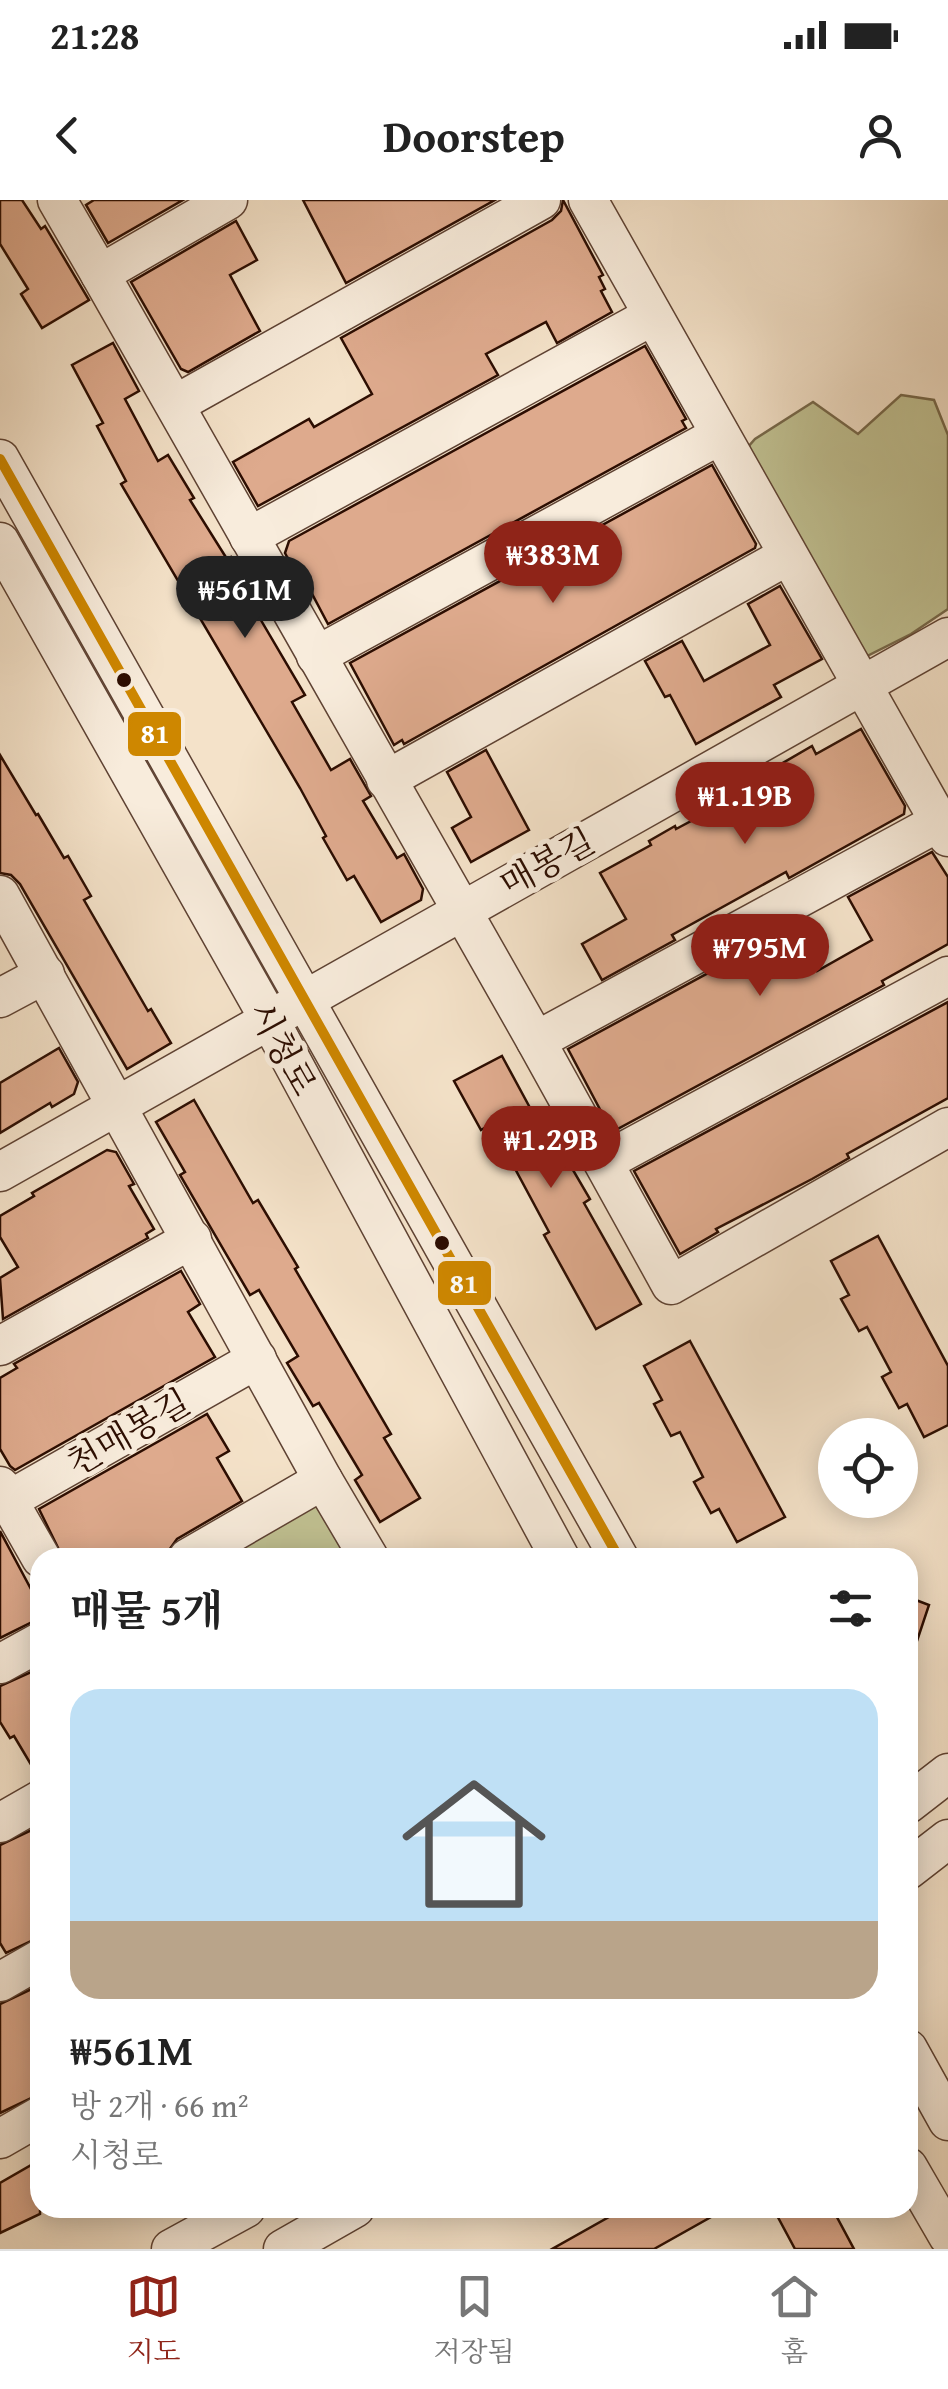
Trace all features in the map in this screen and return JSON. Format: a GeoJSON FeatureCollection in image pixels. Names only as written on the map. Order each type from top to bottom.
{"type":"FeatureCollection","features":[{"type":"Feature","properties":{"kind":"street","name":"매봉길"},"geometry":{"type":"LineString","coordinates":[[57,200],[536,1040],[671,1286],[948,1127]]}},
{"type":"Feature","properties":{"kind":"street"},"geometry":{"type":"LineString","coordinates":[[100,274],[228,200]]}},
{"type":"Feature","properties":{"kind":"street"},"geometry":{"type":"LineString","coordinates":[[176,404],[541,200]]}},
{"type":"Feature","properties":{"kind":"street"},"geometry":{"type":"LineString","coordinates":[[536,1040],[944,829],[588,200]]}},
{"type":"Feature","properties":{"kind":"street"},"geometry":{"type":"LineString","coordinates":[[250,537],[652,316]]}},
{"type":"Feature","properties":{"kind":"street"},"geometry":{"type":"LineString","coordinates":[[316,656],[720,434]]}},
{"type":"Feature","properties":{"kind":"street","name":"시청로"},"geometry":{"type":"LineString","coordinates":[[0,459],[612,1548]]}},
{"type":"Feature","properties":{"kind":"street","name":"시청로"},"geometry":{"type":"LineString","coordinates":[[0,542],[269,1019],[555,1548]]}},
{"type":"Feature","properties":{"kind":"street"},"geometry":{"type":"LineString","coordinates":[[386,780],[787,556]]}},
{"type":"Feature","properties":{"kind":"street","name":"매봉길"},"geometry":{"type":"LineString","coordinates":[[460,910],[948,637]]}},
{"type":"Feature","properties":{"kind":"street"},"geometry":{"type":"LineString","coordinates":[[0,895],[363,1548]]}},
{"type":"Feature","properties":{"kind":"street"},"geometry":{"type":"LineString","coordinates":[[0,1172],[460,910]]}},
{"type":"Feature","properties":{"kind":"street"},"geometry":{"type":"LineString","coordinates":[[0,998],[45,974]]}},
{"type":"Feature","properties":{"kind":"street"},"geometry":{"type":"LineString","coordinates":[[604,1162],[948,976]]}},
{"type":"Feature","properties":{"kind":"street"},"geometry":{"type":"LineString","coordinates":[[0,1346],[192,1239]]}},
{"type":"Feature","properties":{"kind":"street","name":"천매봉길"},"geometry":{"type":"LineString","coordinates":[[3,1497],[257,1359]]}},
{"type":"Feature","properties":{"kind":"street"},"geometry":{"type":"LineString","coordinates":[[205,1548],[323,1480]]}},
{"type":"Feature","properties":{"kind":"street"},"geometry":{"type":"LineString","coordinates":[[3,1497],[35,1548]]}},
{"type":"Feature","properties":{"kind":"street"},"geometry":{"type":"LineString","coordinates":[[0,1664],[30,1648]]}},
{"type":"Feature","properties":{"kind":"street"},"geometry":{"type":"LineString","coordinates":[[918,1796],[948,1773]]}},
{"type":"Feature","properties":{"kind":"street"},"geometry":{"type":"LineString","coordinates":[[0,1824],[30,1806]]}},
{"type":"Feature","properties":{"kind":"street"},"geometry":{"type":"LineString","coordinates":[[918,1862],[948,1839]]}},
{"type":"Feature","properties":{"kind":"street"},"geometry":{"type":"LineString","coordinates":[[0,1982],[30,1965]]}},
{"type":"Feature","properties":{"kind":"street"},"geometry":{"type":"LineString","coordinates":[[918,2067],[948,2121]]}},
{"type":"Feature","properties":{"kind":"street"},"geometry":{"type":"LineString","coordinates":[[0,2139],[30,2122]]}},
{"type":"Feature","properties":{"kind":"street"},"geometry":{"type":"LineString","coordinates":[[918,2184],[948,2236]]}},
{"type":"Feature","properties":{"kind":"street"},"geometry":{"type":"LineString","coordinates":[[171,2249],[228,2218]]}},
{"type":"Feature","properties":{"kind":"street"},"geometry":{"type":"LineString","coordinates":[[283,2249],[337,2218]]}},
{"type":"Feature","properties":{"kind":"green space"},"geometry":{"type":"Polygon","coordinates":[[[901,395],[934,400],[948,435],[948,609],[911,634],[865,657],[748,447],[813,402],[858,434],[901,395]]]}},
{"type":"Feature","properties":{"kind":"green space"},"geometry":{"type":"Polygon","coordinates":[[[312,1500],[348,1548],[228,1548],[312,1500]]]}},
{"type":"Feature","properties":{"kind":"building"},"geometry":{"type":"Polygon","coordinates":[[[0,200],[22,200],[41,229],[45,226],[89,300],[42,328],[21,294],[28,289],[0,244],[0,200]]]}},
{"type":"Feature","properties":{"kind":"building"},"geometry":{"type":"Polygon","coordinates":[[[94,200],[183,200],[108,243],[86,205],[94,200]]]}},
{"type":"Feature","properties":{"kind":"building"},"geometry":{"type":"Polygon","coordinates":[[[303,200],[495,200],[346,283],[303,200]]]}},
{"type":"Feature","properties":{"kind":"building"},"geometry":{"type":"Polygon","coordinates":[[[563,200],[603,275],[599,277],[605,289],[601,291],[612,312],[557,343],[546,322],[486,354],[498,375],[258,506],[233,462],[309,419],[314,427],[372,394],[341,338],[552,220],[561,211],[563,200]]]}},
{"type":"Feature","properties":{"kind":"building"},"geometry":{"type":"Polygon","coordinates":[[[236,221],[257,260],[230,275],[260,331],[188,372],[181,369],[131,282],[236,221]]]}},
{"type":"Feature","properties":{"kind":"building"},"geometry":{"type":"Polygon","coordinates":[[[113,343],[139,391],[125,399],[158,461],[168,455],[194,498],[190,500],[257,602],[252,605],[305,695],[292,702],[331,770],[350,759],[371,796],[363,801],[397,858],[404,854],[423,889],[421,900],[381,922],[354,876],[347,880],[300,788],[121,484],[126,481],[97,426],[103,423],[72,365],[113,343]]]}},
{"type":"Feature","properties":{"kind":"building"},"geometry":{"type":"Polygon","coordinates":[[[645,346],[686,419],[682,421],[686,428],[328,624],[302,575],[298,578],[285,553],[289,541],[645,346]]]}},
{"type":"Feature","properties":{"kind":"building"},"geometry":{"type":"Polygon","coordinates":[[[712,465],[755,548],[404,744],[402,740],[394,745],[350,663],[712,465]]]}},
{"type":"Feature","properties":{"kind":"building"},"geometry":{"type":"Polygon","coordinates":[[[780,586],[822,659],[774,685],[781,697],[696,744],[670,695],[665,697],[645,661],[682,641],[704,681],[770,645],[748,604],[780,586]]]}},
{"type":"Feature","properties":{"kind":"building"},"geometry":{"type":"Polygon","coordinates":[[[861,729],[905,806],[904,814],[789,878],[786,872],[672,935],[675,940],[602,980],[582,944],[626,919],[600,873],[651,845],[649,841],[675,826],[676,829],[785,771],[781,764],[812,746],[816,754],[861,729]]]}},
{"type":"Feature","properties":{"kind":"building"},"geometry":{"type":"Polygon","coordinates":[[[486,750],[529,830],[471,862],[452,828],[471,817],[447,772],[486,750]]]}},
{"type":"Feature","properties":{"kind":"building"},"geometry":{"type":"Polygon","coordinates":[[[0,755],[64,858],[68,856],[91,896],[84,900],[148,1011],[151,1009],[171,1043],[127,1069],[20,884],[11,875],[0,873],[0,755]]]}},
{"type":"Feature","properties":{"kind":"building"},"geometry":{"type":"Polygon","coordinates":[[[932,852],[948,877],[948,944],[882,981],[884,985],[612,1132],[568,1049],[793,927],[817,971],[872,940],[848,897],[932,852]]]}},
{"type":"Feature","properties":{"kind":"building"},"geometry":{"type":"Polygon","coordinates":[[[948,1002],[948,1098],[847,1154],[849,1158],[812,1179],[716,1229],[718,1232],[680,1254],[634,1171],[948,1002]]]}},
{"type":"Feature","properties":{"kind":"building"},"geometry":{"type":"Polygon","coordinates":[[[59,1048],[78,1082],[74,1094],[52,1107],[50,1103],[0,1133],[0,1083],[59,1048]]]}},
{"type":"Feature","properties":{"kind":"building"},"geometry":{"type":"Polygon","coordinates":[[[502,1056],[535,1117],[540,1115],[590,1199],[584,1203],[641,1304],[596,1329],[544,1235],[549,1232],[491,1124],[481,1130],[454,1081],[502,1056]]]}},
{"type":"Feature","properties":{"kind":"building"},"geometry":{"type":"Polygon","coordinates":[[[194,1100],[253,1203],[258,1200],[298,1267],[295,1269],[391,1434],[384,1438],[420,1498],[380,1522],[355,1480],[362,1475],[319,1403],[313,1406],[287,1363],[298,1356],[259,1290],[250,1295],[180,1175],[185,1172],[156,1122],[194,1100]]]}},
{"type":"Feature","properties":{"kind":"building"},"geometry":{"type":"Polygon","coordinates":[[[107,1150],[116,1152],[134,1184],[129,1186],[154,1229],[146,1234],[148,1238],[3,1319],[0,1278],[18,1267],[0,1237],[0,1216],[107,1150]]]}},
{"type":"Feature","properties":{"kind":"building"},"geometry":{"type":"Polygon","coordinates":[[[878,1236],[948,1366],[948,1425],[924,1437],[918,1418],[907,1404],[899,1408],[882,1377],[891,1372],[867,1327],[859,1331],[841,1299],[849,1295],[831,1261],[878,1236]]]}},
{"type":"Feature","properties":{"kind":"building"},"geometry":{"type":"Polygon","coordinates":[[[181,1271],[200,1304],[188,1312],[215,1357],[15,1470],[10,1466],[0,1449],[0,1378],[17,1368],[14,1364],[181,1271]]]}},
{"type":"Feature","properties":{"kind":"building"},"geometry":{"type":"Polygon","coordinates":[[[690,1341],[785,1517],[737,1542],[719,1509],[711,1513],[694,1482],[703,1477],[680,1432],[671,1436],[654,1404],[662,1400],[644,1366],[690,1341]]]}},
{"type":"Feature","properties":{"kind":"building"},"geometry":{"type":"Polygon","coordinates":[[[207,1414],[229,1451],[217,1458],[242,1501],[177,1539],[171,1548],[58,1548],[39,1509],[207,1414]]]}},
{"type":"Feature","properties":{"kind":"building"},"geometry":{"type":"Polygon","coordinates":[[[0,1531],[30,1587],[30,1623],[0,1638],[0,1531]]]}},
{"type":"Feature","properties":{"kind":"building"},"geometry":{"type":"Polygon","coordinates":[[[918,1601],[929,1605],[918,1638],[918,1601]]]}},
{"type":"Feature","properties":{"kind":"building"},"geometry":{"type":"Polygon","coordinates":[[[30,1672],[30,1763],[14,1736],[10,1738],[0,1722],[0,1686],[30,1672]]]}},
{"type":"Feature","properties":{"kind":"building"},"geometry":{"type":"Polygon","coordinates":[[[30,1831],[30,1942],[6,1953],[0,1943],[0,1845],[30,1831]]]}},
{"type":"Feature","properties":{"kind":"building"},"geometry":{"type":"Polygon","coordinates":[[[30,1990],[30,2099],[0,2113],[0,2004],[30,1990]]]}},
{"type":"Feature","properties":{"kind":"building"},"geometry":{"type":"Polygon","coordinates":[[[30,2166],[32,2218],[0,2233],[0,2183],[30,2166]]]}},
{"type":"Feature","properties":{"kind":"building"},"geometry":{"type":"Polygon","coordinates":[[[607,2218],[709,2218],[654,2249],[552,2249],[607,2218]]]}},
{"type":"Feature","properties":{"kind":"building"},"geometry":{"type":"Polygon","coordinates":[[[778,2218],[837,2218],[854,2249],[795,2249],[778,2218]]]}},
{"type":"Feature","properties":{"kind":"transit line","name":"81"},"geometry":{"type":"LineString","coordinates":[[0,459],[613,1548]]}}]}
